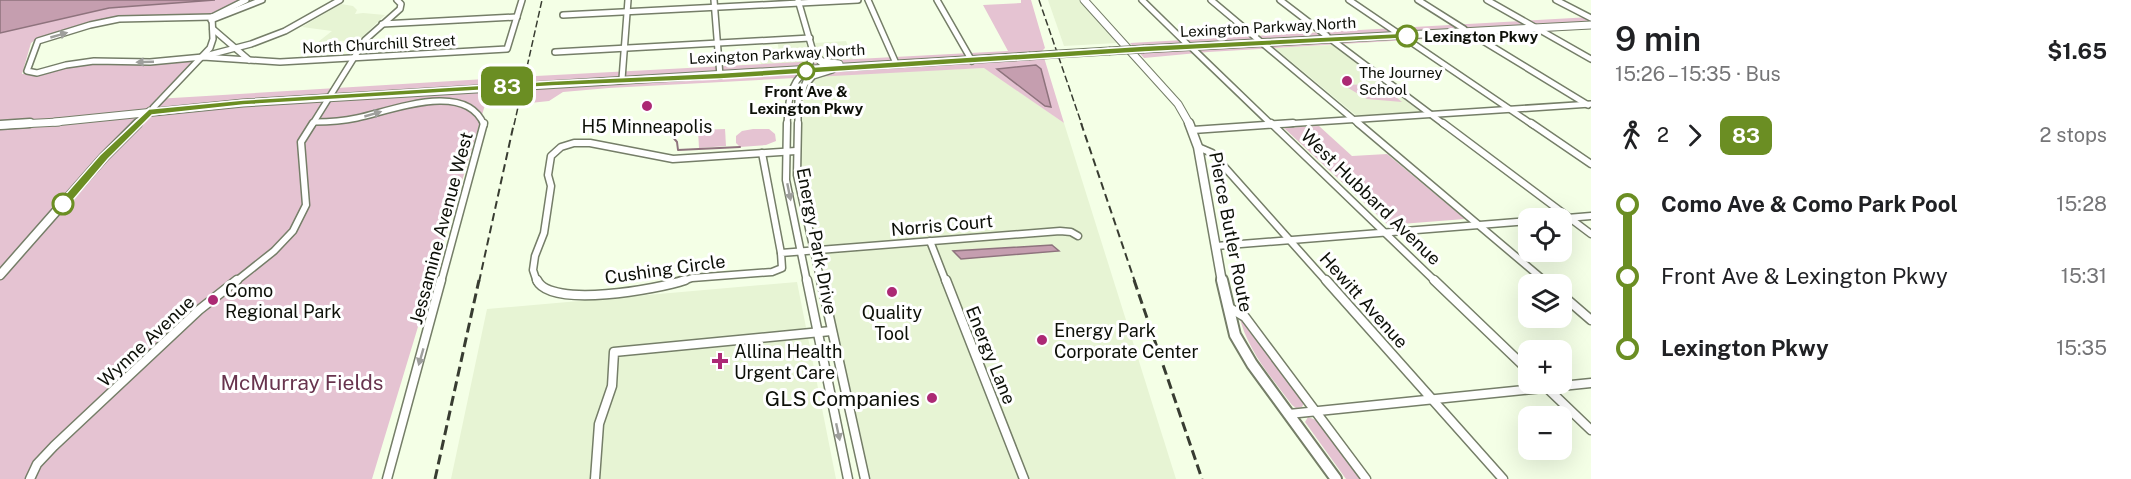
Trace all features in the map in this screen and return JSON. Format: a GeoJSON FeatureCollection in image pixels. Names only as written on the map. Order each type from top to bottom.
{"type":"FeatureCollection","features":[{"type":"Feature","properties":{"kind":"main road","name":"Pierce Butler Route"},"geometry":{"type":"LineString","coordinates":[[1084,0],[1178,104],[1193,130],[1233,328],[1243,351],[1336,479]]}},
{"type":"Feature","properties":{"kind":"main road","name":"Lexington Parkway North"},"geometry":{"type":"LineString","coordinates":[[0,125],[89,121],[151,110],[243,103],[1591,22]]}},
{"type":"Feature","properties":{"kind":"main road"},"geometry":{"type":"LineString","coordinates":[[814,55],[822,62],[839,64]]}},
{"type":"Feature","properties":{"kind":"main road","name":"Lexington Parkway North"},"geometry":{"type":"LineString","coordinates":[[808,69],[839,64],[971,59]]}},
{"type":"Feature","properties":{"kind":"main road"},"geometry":{"type":"LineString","coordinates":[[0,275],[104,157],[151,110]]}},
{"type":"Feature","properties":{"kind":"street"},"geometry":{"type":"LineString","coordinates":[[211,19],[222,10],[246,0]]}},
{"type":"Feature","properties":{"kind":"street"},"geometry":{"type":"LineString","coordinates":[[211,19],[262,0]]}},
{"type":"Feature","properties":{"kind":"street"},"geometry":{"type":"LineString","coordinates":[[203,57],[291,28],[340,0]]}},
{"type":"Feature","properties":{"kind":"street","name":"Wynne Avenue"},"geometry":{"type":"LineString","coordinates":[[30,479],[37,464],[54,446],[110,396],[199,310],[274,251],[293,231],[306,205],[301,142],[352,58],[380,24],[400,9],[401,4],[397,0]]}},
{"type":"Feature","properties":{"kind":"street"},"geometry":{"type":"LineString","coordinates":[[380,24],[517,17],[522,0]]}},
{"type":"Feature","properties":{"kind":"street"},"geometry":{"type":"LineString","coordinates":[[622,79],[627,0]]}},
{"type":"Feature","properties":{"kind":"street"},"geometry":{"type":"LineString","coordinates":[[714,0],[721,74]]}},
{"type":"Feature","properties":{"kind":"street"},"geometry":{"type":"LineString","coordinates":[[563,15],[858,0]]}},
{"type":"Feature","properties":{"kind":"street"},"geometry":{"type":"LineString","coordinates":[[868,0],[895,61]]}},
{"type":"Feature","properties":{"kind":"street"},"geometry":{"type":"LineString","coordinates":[[937,0],[971,59]]}},
{"type":"Feature","properties":{"kind":"street","name":"West Hubbard Avenue"},"geometry":{"type":"LineString","coordinates":[[1142,0],[1518,360]]}},
{"type":"Feature","properties":{"kind":"street"},"geometry":{"type":"LineString","coordinates":[[1211,0],[1537,274]]}},
{"type":"Feature","properties":{"kind":"street"},"geometry":{"type":"LineString","coordinates":[[1280,0],[1557,208]]}},
{"type":"Feature","properties":{"kind":"street"},"geometry":{"type":"LineString","coordinates":[[1348,0],[1591,164]]}},
{"type":"Feature","properties":{"kind":"street"},"geometry":{"type":"LineString","coordinates":[[1418,0],[1590,105]]}},
{"type":"Feature","properties":{"kind":"street"},"geometry":{"type":"LineString","coordinates":[[1487,0],[1591,59]]}},
{"type":"Feature","properties":{"kind":"street"},"geometry":{"type":"LineString","coordinates":[[1556,0],[1591,22]]}},
{"type":"Feature","properties":{"kind":"street"},"geometry":{"type":"LineString","coordinates":[[799,2],[814,55],[808,69]]}},
{"type":"Feature","properties":{"kind":"street","name":"North Churchill Street"},"geometry":{"type":"LineString","coordinates":[[211,19],[119,19],[100,22],[40,39],[36,42],[27,69],[30,73],[87,61],[150,62],[203,57],[252,61],[507,50],[517,17]]}},
{"type":"Feature","properties":{"kind":"street"},"geometry":{"type":"LineString","coordinates":[[151,110],[203,57],[213,41],[211,19]]}},
{"type":"Feature","properties":{"kind":"street"},"geometry":{"type":"LineString","coordinates":[[212,29],[236,53],[252,61]]}},
{"type":"Feature","properties":{"kind":"street"},"geometry":{"type":"LineString","coordinates":[[555,52],[810,38]]}},
{"type":"Feature","properties":{"kind":"street","name":"Energy Park Drive"},"geometry":{"type":"LineString","coordinates":[[808,69],[809,74],[798,101],[797,175],[818,332],[848,479]]}},
{"type":"Feature","properties":{"kind":"street","name":"Energy Park Drive"},"geometry":{"type":"LineString","coordinates":[[808,69],[800,75],[788,100],[786,180],[831,331],[865,479]]}},
{"type":"Feature","properties":{"kind":"street"},"geometry":{"type":"LineString","coordinates":[[802,88],[813,76],[832,69]]}},
{"type":"Feature","properties":{"kind":"street","name":"Jessamine Avenue West"},"geometry":{"type":"LineString","coordinates":[[315,122],[354,119],[401,106],[437,102],[470,108],[484,121],[484,129],[387,479]]}},
{"type":"Feature","properties":{"kind":"street"},"geometry":{"type":"LineString","coordinates":[[1193,130],[1590,105]]}},
{"type":"Feature","properties":{"kind":"street","name":"Cushing Circle"},"geometry":{"type":"LineString","coordinates":[[781,253],[783,265],[777,270],[692,278],[666,287],[645,290],[562,295],[546,290],[538,284],[533,275],[535,256],[543,242],[551,186],[548,175],[550,156],[562,146],[602,143],[668,159],[796,151]]}},
{"type":"Feature","properties":{"kind":"street","name":"Hewitt Avenue"},"geometry":{"type":"LineString","coordinates":[[1198,147],[1212,153],[1503,479]]}},
{"type":"Feature","properties":{"kind":"street"},"geometry":{"type":"LineString","coordinates":[[762,153],[781,253],[807,251]]}},
{"type":"Feature","properties":{"kind":"street"},"geometry":{"type":"LineString","coordinates":[[1572,218],[1591,216]]}},
{"type":"Feature","properties":{"kind":"street"},"geometry":{"type":"LineString","coordinates":[[1572,220],[1591,234]]}},
{"type":"Feature","properties":{"kind":"street"},"geometry":{"type":"LineString","coordinates":[[1216,246],[1518,222]]}},
{"type":"Feature","properties":{"kind":"street","name":"Norris Court"},"geometry":{"type":"LineString","coordinates":[[807,251],[1060,231],[1071,232],[1078,236]]}},
{"type":"Feature","properties":{"kind":"street","name":"Energy Lane"},"geometry":{"type":"LineString","coordinates":[[930,241],[1024,479]]}},
{"type":"Feature","properties":{"kind":"street"},"geometry":{"type":"LineString","coordinates":[[1572,304],[1591,320]]}},
{"type":"Feature","properties":{"kind":"street"},"geometry":{"type":"LineString","coordinates":[[1228,307],[1248,321],[1366,479]]}},
{"type":"Feature","properties":{"kind":"street"},"geometry":{"type":"LineString","coordinates":[[595,479],[599,424],[612,386],[614,352],[831,331]]}},
{"type":"Feature","properties":{"kind":"street"},"geometry":{"type":"LineString","coordinates":[[1572,384],[1591,383]]}},
{"type":"Feature","properties":{"kind":"street"},"geometry":{"type":"LineString","coordinates":[[1288,414],[1518,389]]}},
{"type":"Feature","properties":{"kind":"street"},"geometry":{"type":"LineString","coordinates":[[1553,394],[1591,430]]}},
{"type":"Feature","properties":{"kind":"shaded area"},"geometry":{"type":"Polygon","coordinates":[[[0,0],[215,0],[109,8],[0,33],[0,0]]]}},
{"type":"Feature","properties":{"kind":"shaded area"},"geometry":{"type":"Polygon","coordinates":[[[1048,0],[1079,0],[1117,43],[1064,46],[1048,0]]]}},
{"type":"Feature","properties":{"kind":"shaded area"},"geometry":{"type":"Polygon","coordinates":[[[341,4],[353,6],[357,10],[355,14],[385,15],[359,40],[318,42],[332,31],[302,27],[341,4]]]}},
{"type":"Feature","properties":{"kind":"shaded area"},"geometry":{"type":"Polygon","coordinates":[[[804,40],[808,49],[803,64],[762,67],[759,56],[780,55],[777,41],[804,40]]]}},
{"type":"Feature","properties":{"kind":"shaded area"},"geometry":{"type":"Polygon","coordinates":[[[846,41],[854,62],[821,60],[815,43],[846,41]]]}},
{"type":"Feature","properties":{"kind":"shaded area","name":"The Journey School"},"geometry":{"type":"Polygon","coordinates":[[[1332,45],[1422,113],[1358,117],[1275,48],[1332,45]]]}},
{"type":"Feature","properties":{"kind":"shaded area"},"geometry":{"type":"Polygon","coordinates":[[[1036,65],[1041,69],[1051,107],[1045,106],[997,69],[1036,65]]]}},
{"type":"Feature","properties":{"kind":"shaded area"},"geometry":{"type":"Polygon","coordinates":[[[985,68],[1064,123],[1176,479],[871,479],[800,173],[800,99],[803,90],[818,75],[985,68]]]}},
{"type":"Feature","properties":{"kind":"shaded area"},"geometry":{"type":"Polygon","coordinates":[[[1052,245],[1059,251],[961,259],[953,251],[1052,245]]]}},
{"type":"Feature","properties":{"kind":"shaded area"},"geometry":{"type":"Polygon","coordinates":[[[797,282],[836,479],[451,479],[487,309],[797,282]]]}},
{"type":"Feature","properties":{"kind":"green space","name":"Como Regional Park"},"geometry":{"type":"Polygon","coordinates":[[[0,0],[239,0],[207,16],[138,16],[92,21],[38,38],[31,43],[22,74],[40,74],[81,63],[141,64],[194,61],[156,99],[519,77],[511,104],[485,105],[372,479],[0,479],[0,0]]]}},
{"type":"Feature","properties":{"kind":"green space"},"geometry":{"type":"Polygon","coordinates":[[[1021,0],[1031,0],[1045,48],[1042,51],[1064,123],[984,68],[609,88],[563,92],[549,101],[530,103],[536,76],[1008,51],[983,5],[1021,3],[1021,0]]]}},
{"type":"Feature","properties":{"kind":"green space"},"geometry":{"type":"Polygon","coordinates":[[[1591,17],[1591,29],[1208,52],[1144,58],[1130,43],[1591,17]]]}},
{"type":"Feature","properties":{"kind":"green space"},"geometry":{"type":"Polygon","coordinates":[[[1343,85],[1381,85],[1402,102],[1367,99],[1343,85]]]}},
{"type":"Feature","properties":{"kind":"green space"},"geometry":{"type":"Polygon","coordinates":[[[1319,126],[1352,156],[1387,154],[1465,219],[1388,225],[1284,128],[1319,126]]]}},
{"type":"Feature","properties":{"kind":"green space"},"geometry":{"type":"Polygon","coordinates":[[[725,129],[726,146],[699,148],[698,130],[725,129]]]}},
{"type":"Feature","properties":{"kind":"green space"},"geometry":{"type":"Polygon","coordinates":[[[769,129],[775,134],[776,141],[766,145],[740,147],[736,143],[736,136],[742,131],[769,129]]]}},
{"type":"Feature","properties":{"kind":"green space"},"geometry":{"type":"Polygon","coordinates":[[[1239,315],[1304,403],[1302,407],[1296,408],[1292,405],[1261,363],[1248,340],[1239,315]]]}},
{"type":"Feature","properties":{"kind":"green space"},"geometry":{"type":"Polygon","coordinates":[[[1308,417],[1316,420],[1360,479],[1346,479],[1305,422],[1308,417]]]}},
{"type":"Feature","properties":{"kind":"waterway"},"geometry":{"type":"LineString","coordinates":[[672,136],[677,142],[678,150],[740,147]]}},
{"type":"Feature","properties":{"kind":"railway"},"geometry":{"type":"LineString","coordinates":[[514,125],[542,0]]}},
{"type":"Feature","properties":{"kind":"railway"},"geometry":{"type":"LineString","coordinates":[[1039,0],[1082,125]]}},
{"type":"Feature","properties":{"kind":"railway"},"geometry":{"type":"LineString","coordinates":[[479,282],[514,123]]}},
{"type":"Feature","properties":{"kind":"railway"},"geometry":{"type":"LineString","coordinates":[[1081,123],[1135,282]]}},
{"type":"Feature","properties":{"kind":"railway"},"geometry":{"type":"LineString","coordinates":[[435,479],[479,280]]}},
{"type":"Feature","properties":{"kind":"railway"},"geometry":{"type":"LineString","coordinates":[[1134,280],[1202,479]]}},
{"type":"Feature","properties":{"kind":"bus line","name":"83"},"geometry":{"type":"LineString","coordinates":[[63,204],[104,157],[149,112],[243,103],[552,83],[673,79],[1161,48],[1198,48],[1407,36]]}},
{"type":"Feature","properties":{"kind":"place","name":"Lexington Pkwy"},"geometry":{"type":"Point","coordinates":[1407,36]}},
{"type":"Feature","properties":{"kind":"place","name":"Front Ave & Lexington Pkwy"},"geometry":{"type":"Point","coordinates":[806,71]}},
{"type":"Feature","properties":{"kind":"place","name":"The Journey School"},"geometry":{"type":"Point","coordinates":[1347,81]}},
{"type":"Feature","properties":{"kind":"place","name":"H5 Minneapolis"},"geometry":{"type":"Point","coordinates":[647,106]}},
{"type":"Feature","properties":{"kind":"place","name":"Quality Tool"},"geometry":{"type":"Point","coordinates":[892,292]}},
{"type":"Feature","properties":{"kind":"place","name":"Como Regional Park"},"geometry":{"type":"Point","coordinates":[213,300]}},
{"type":"Feature","properties":{"kind":"place","name":"Energy Park Corporate Center"},"geometry":{"type":"Point","coordinates":[1042,340]}},
{"type":"Feature","properties":{"kind":"place","name":"Allina Health Urgent Care"},"geometry":{"type":"Point","coordinates":[720,361]}},
{"type":"Feature","properties":{"kind":"place","name":"GLS Companies"},"geometry":{"type":"Point","coordinates":[932,398]}},
{"type":"Feature","properties":{"kind":"park label","name":"McMurray Fields"},"geometry":{"type":"Point","coordinates":[302,382]}}]}
